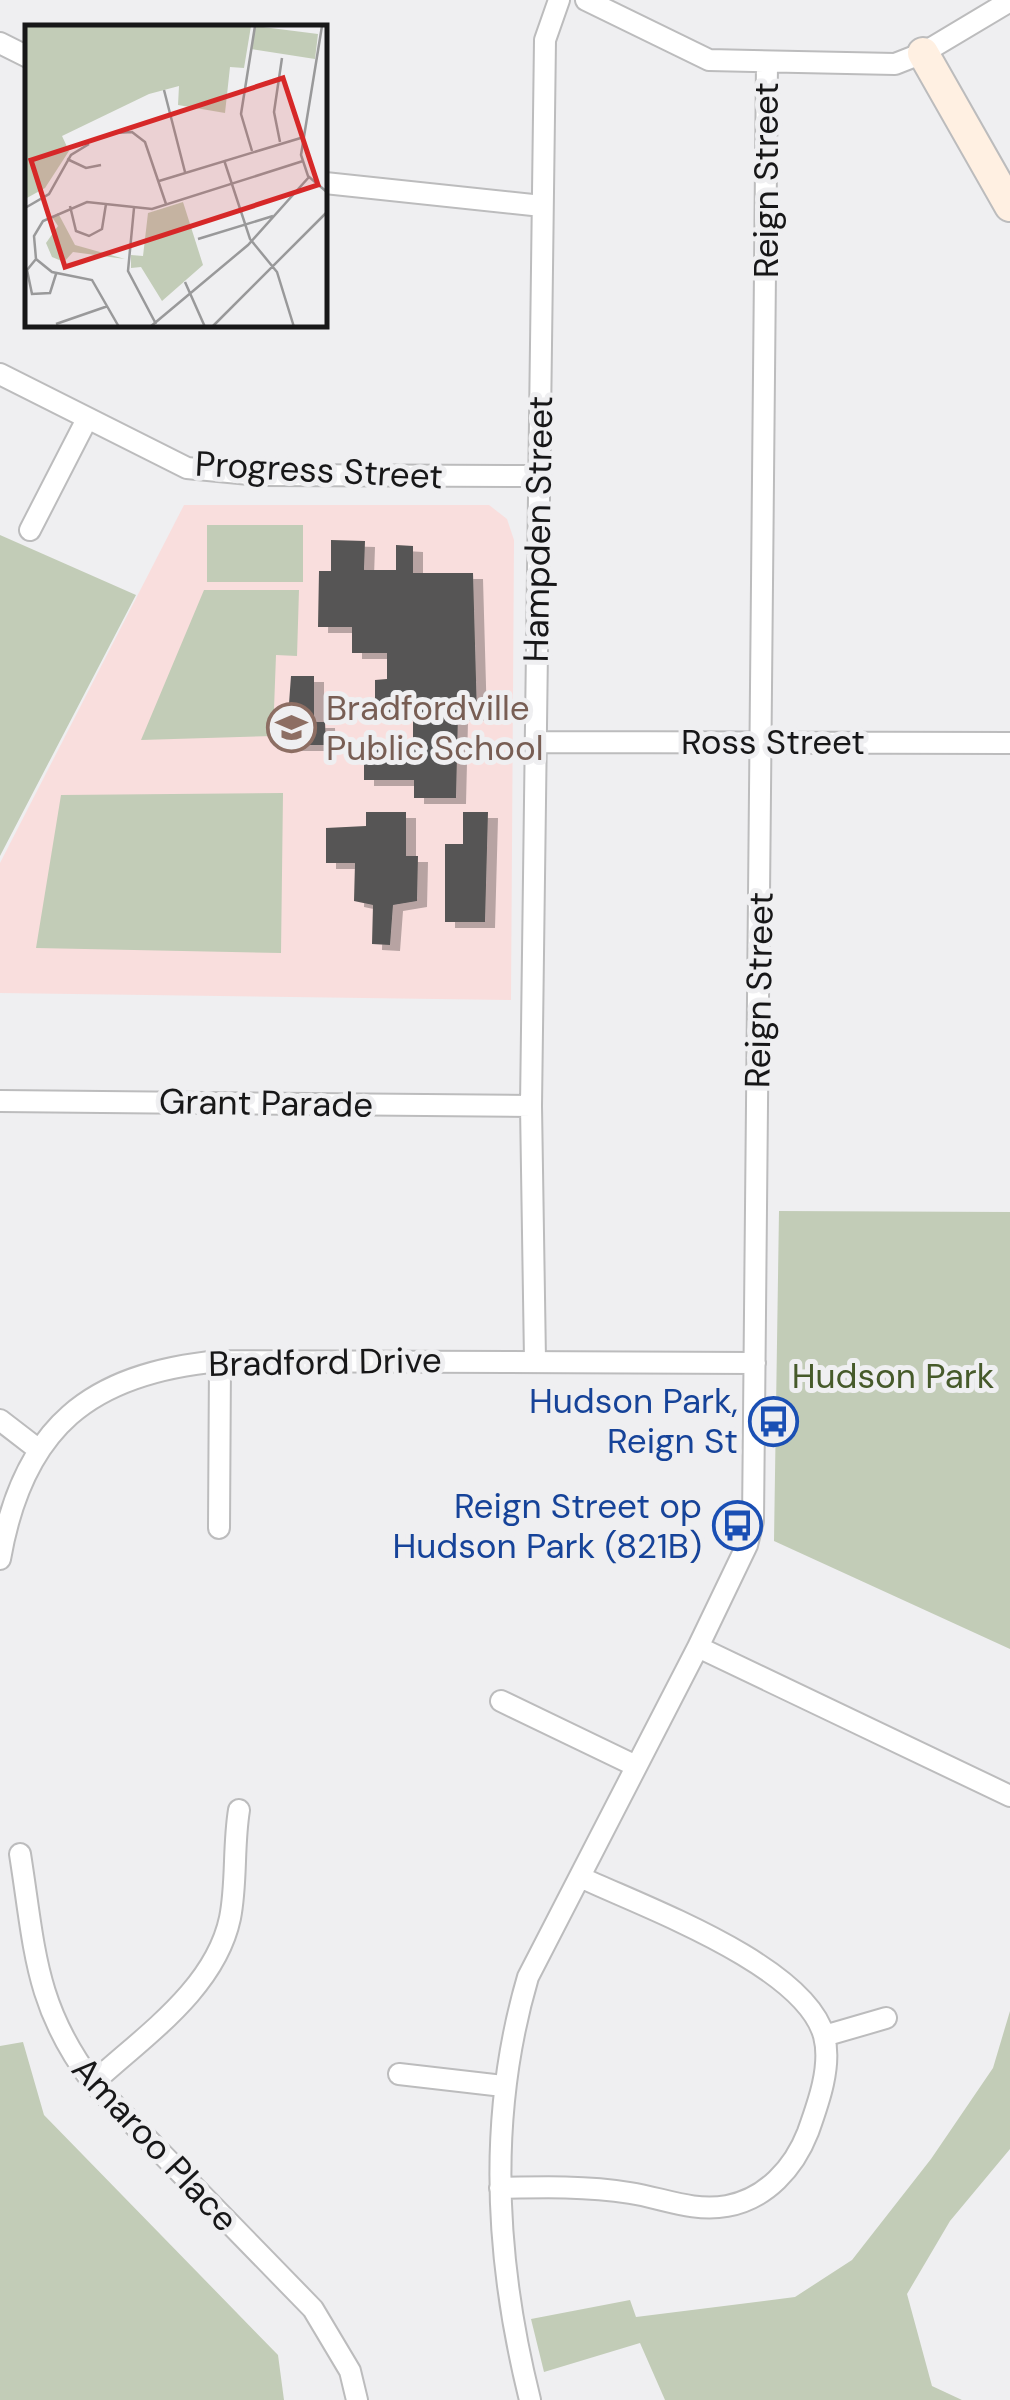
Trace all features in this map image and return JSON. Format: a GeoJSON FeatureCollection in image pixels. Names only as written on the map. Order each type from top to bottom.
{"type":"FeatureCollection","features":[{"type":"Feature","properties":{"kind":"street","name":"Hampden Street"},"geometry":{"type":"LineString","coordinates":[[535,1360],[531,1106],[542,206],[545,40],[559,0]]}},
{"type":"Feature","properties":{"kind":"street"},"geometry":{"type":"LineString","coordinates":[[586,0],[708,60],[895,64],[923,53],[1010,1]]}},
{"type":"Feature","properties":{"kind":"street"},"geometry":{"type":"LineString","coordinates":[[0,43],[25,56]]}},
{"type":"Feature","properties":{"kind":"street"},"geometry":{"type":"LineString","coordinates":[[923,53],[1010,206]]}},
{"type":"Feature","properties":{"kind":"street","name":"Reign Street"},"geometry":{"type":"LineString","coordinates":[[530,2400],[505,2276],[500,2188],[503,2086],[512,2032],[528,1977],[698,1647],[747,1545],[753,1521],[767,63]]}},
{"type":"Feature","properties":{"kind":"street"},"geometry":{"type":"LineString","coordinates":[[328,183],[542,206]]}},
{"type":"Feature","properties":{"kind":"street","name":"Progress Street"},"geometry":{"type":"LineString","coordinates":[[0,374],[187,468],[214,472],[539,476]]}},
{"type":"Feature","properties":{"kind":"street"},"geometry":{"type":"LineString","coordinates":[[30,530],[88,419]]}},
{"type":"Feature","properties":{"kind":"street","name":"Ross Street"},"geometry":{"type":"LineString","coordinates":[[535,742],[1010,743]]}},
{"type":"Feature","properties":{"kind":"street","name":"Grant Parade"},"geometry":{"type":"LineString","coordinates":[[0,1101],[531,1106]]}},
{"type":"Feature","properties":{"kind":"street"},"geometry":{"type":"LineString","coordinates":[[219,1528],[220,1360]]}},
{"type":"Feature","properties":{"kind":"street","name":"Bradford Drive"},"geometry":{"type":"LineString","coordinates":[[0,1559],[18,1487],[39,1450],[89,1400],[120,1382],[162,1366],[220,1360],[755,1363]]}},
{"type":"Feature","properties":{"kind":"street"},"geometry":{"type":"LineString","coordinates":[[0,1420],[39,1450]]}},
{"type":"Feature","properties":{"kind":"street"},"geometry":{"type":"LineString","coordinates":[[698,1647],[1010,1796]]}},
{"type":"Feature","properties":{"kind":"street"},"geometry":{"type":"LineString","coordinates":[[500,1701],[636,1766]]}},
{"type":"Feature","properties":{"kind":"street"},"geometry":{"type":"LineString","coordinates":[[93,2083],[186,1996],[220,1950],[235,1889],[233,1847],[239,1810]]}},
{"type":"Feature","properties":{"kind":"street","name":"Amaroo Place"},"geometry":{"type":"LineString","coordinates":[[20,1854],[46,2004],[63,2044],[93,2083],[313,2309],[350,2371],[357,2400]]}},
{"type":"Feature","properties":{"kind":"street"},"geometry":{"type":"LineString","coordinates":[[500,2188],[601,2189],[698,2209],[730,2206],[760,2194],[783,2176],[802,2148],[824,2073],[824,2036],[788,1982],[580,1877]]}},
{"type":"Feature","properties":{"kind":"street"},"geometry":{"type":"LineString","coordinates":[[824,2036],[886,2018]]}},
{"type":"Feature","properties":{"kind":"street"},"geometry":{"type":"LineString","coordinates":[[399,2074],[503,2086]]}},
{"type":"Feature","properties":{"kind":"shaded area","name":"Bradfordville Public School"},"geometry":{"type":"Polygon","coordinates":[[[184,505],[489,505],[507,519],[514,540],[511,1000],[0,993],[0,863],[184,505]]]}},
{"type":"Feature","properties":{"kind":"green space"},"geometry":{"type":"Polygon","coordinates":[[[207,525],[303,525],[303,582],[207,582],[207,525]]]}},
{"type":"Feature","properties":{"kind":"green space"},"geometry":{"type":"Polygon","coordinates":[[[0,535],[136,595],[0,856],[0,535]]]}},
{"type":"Feature","properties":{"kind":"green space"},"geometry":{"type":"Polygon","coordinates":[[[204,590],[299,590],[297,656],[276,655],[273,736],[141,740],[204,590]]]}},
{"type":"Feature","properties":{"kind":"green space"},"geometry":{"type":"Polygon","coordinates":[[[283,793],[281,953],[36,948],[61,795],[283,793]]]}},
{"type":"Feature","properties":{"kind":"green space","name":"Hudson Park"},"geometry":{"type":"Polygon","coordinates":[[[779,1211],[1010,1212],[1010,1649],[774,1541],[779,1211]]]}},
{"type":"Feature","properties":{"kind":"green space"},"geometry":{"type":"Polygon","coordinates":[[[1010,2011],[1010,2149],[950,2221],[907,2294],[932,2386],[962,2400],[665,2400],[640,2343],[544,2372],[531,2319],[630,2300],[636,2317],[795,2297],[852,2260],[931,2159],[993,2068],[1010,2011]]]}},
{"type":"Feature","properties":{"kind":"green space"},"geometry":{"type":"Polygon","coordinates":[[[23,2042],[44,2115],[278,2355],[284,2400],[0,2400],[0,2046],[23,2042]]]}},
{"type":"Feature","properties":{"kind":"building"},"geometry":{"type":"Polygon","coordinates":[[[331,540],[365,541],[364,570],[396,570],[396,545],[413,546],[413,573],[473,573],[477,715],[458,715],[456,798],[414,798],[414,780],[364,780],[364,749],[413,749],[413,715],[375,715],[375,680],[387,679],[387,653],[352,653],[352,627],[318,627],[319,571],[331,571],[331,540]]]}},
{"type":"Feature","properties":{"kind":"building"},"geometry":{"type":"Polygon","coordinates":[[[291,676],[314,676],[314,722],[325,722],[326,745],[286,745],[291,676]]]}},
{"type":"Feature","properties":{"kind":"building"},"geometry":{"type":"Polygon","coordinates":[[[366,812],[406,812],[406,856],[418,856],[417,901],[393,905],[390,945],[372,944],[373,905],[354,901],[355,863],[326,863],[326,828],[366,826],[366,812]]]}},
{"type":"Feature","properties":{"kind":"building"},"geometry":{"type":"Polygon","coordinates":[[[463,812],[488,812],[485,922],[445,922],[445,844],[463,844],[463,812]]]}},
{"type":"Feature","properties":{"kind":"place","name":"Bradfordville Public School"},"geometry":{"type":"Point","coordinates":[291,728]}},
{"type":"Feature","properties":{"kind":"place","name":"Hudson Park, Reign St"},"geometry":{"type":"Point","coordinates":[773,1421]}},
{"type":"Feature","properties":{"kind":"place","name":"Reign Street op Hudson Park (821B)"},"geometry":{"type":"Point","coordinates":[737,1526]}}]}
